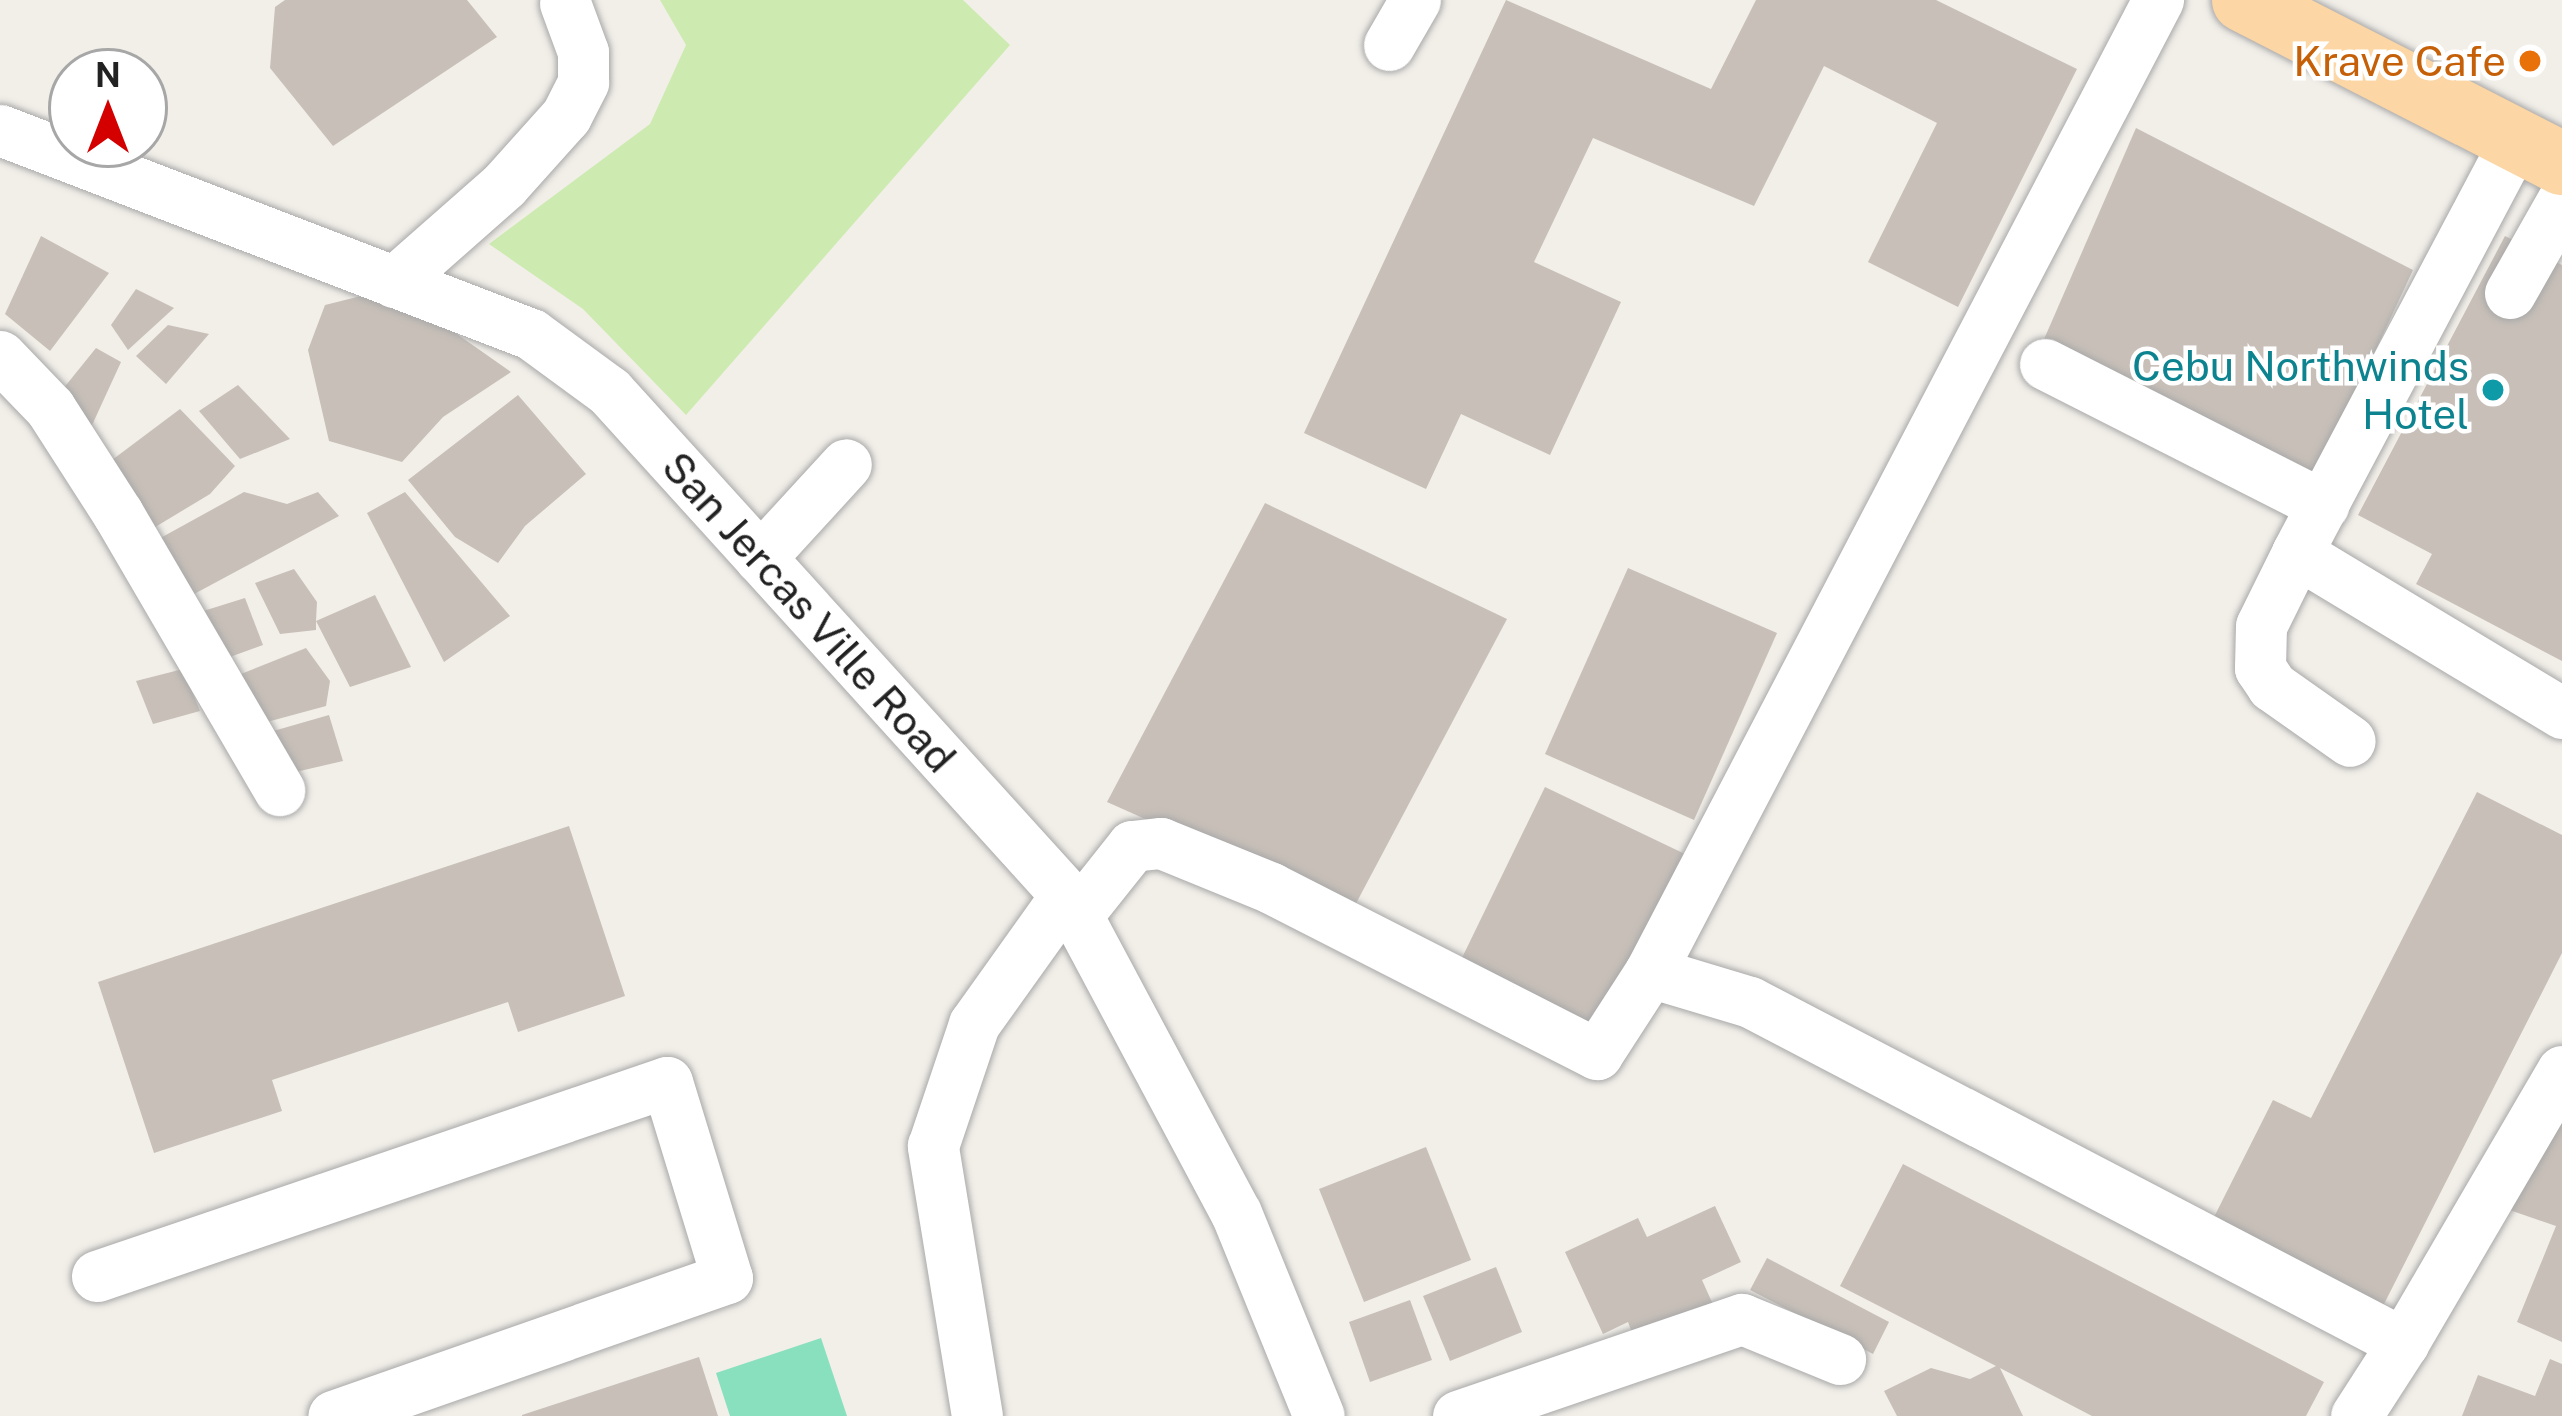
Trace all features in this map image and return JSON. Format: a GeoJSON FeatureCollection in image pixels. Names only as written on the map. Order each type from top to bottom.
{"type":"FeatureCollection","features":[{"type":"Feature","properties":{"kind":"main road"},"geometry":{"type":"LineString","coordinates":[[2243,0],[2539,151]]}},
{"type":"Feature","properties":{"kind":"street"},"geometry":{"type":"LineString","coordinates":[[1389,45],[1415,0]]}},
{"type":"Feature","properties":{"kind":"street"},"geometry":{"type":"LineString","coordinates":[[977,1416],[932,1146],[974,1024],[1072,905],[1132,846],[1161,843],[1250,878],[1597,1054],[1650,972],[2158,0]]}},
{"type":"Feature","properties":{"kind":"street"},"geometry":{"type":"LineString","coordinates":[[394,282],[504,185],[566,116],[584,82],[584,52],[565,3]]}},
{"type":"Feature","properties":{"kind":"street","name":"San Jercas Ville Road"},"geometry":{"type":"LineString","coordinates":[[0,130],[531,334],[609,392],[1072,905],[1236,1213],[1319,1416]]}},
{"type":"Feature","properties":{"kind":"street"},"geometry":{"type":"LineString","coordinates":[[2350,741],[2272,686],[2260,668],[2261,626],[2323,505],[2539,151]]}},
{"type":"Feature","properties":{"kind":"street"},"geometry":{"type":"LineString","coordinates":[[2510,293],[2562,201]]}},
{"type":"Feature","properties":{"kind":"street"},"geometry":{"type":"LineString","coordinates":[[0,356],[50,408],[118,514],[279,790]]}},
{"type":"Feature","properties":{"kind":"street"},"geometry":{"type":"LineString","coordinates":[[2045,364],[2323,505]]}},
{"type":"Feature","properties":{"kind":"street"},"geometry":{"type":"LineString","coordinates":[[760,558],[846,464]]}},
{"type":"Feature","properties":{"kind":"street"},"geometry":{"type":"LineString","coordinates":[[2297,553],[2562,713]]}},
{"type":"Feature","properties":{"kind":"street"},"geometry":{"type":"LineString","coordinates":[[1650,972],[1750,1002],[2403,1343]]}},
{"type":"Feature","properties":{"kind":"street"},"geometry":{"type":"LineString","coordinates":[[2356,1416],[2562,1070]]}},
{"type":"Feature","properties":{"kind":"street"},"geometry":{"type":"LineString","coordinates":[[97,1276],[667,1082],[728,1278],[333,1416]]}},
{"type":"Feature","properties":{"kind":"street"},"geometry":{"type":"LineString","coordinates":[[1458,1416],[1742,1318],[1840,1359]]}},
{"type":"Feature","properties":{"kind":"green space"},"geometry":{"type":"Polygon","coordinates":[[[660,0],[963,0],[1010,45],[686,415],[583,309],[489,244],[650,124],[686,45],[660,0]]]}},
{"type":"Feature","properties":{"kind":"green space"},"geometry":{"type":"Polygon","coordinates":[[[821,1338],[847,1416],[730,1416],[716,1373],[821,1338]]]}},
{"type":"Feature","properties":{"kind":"building"},"geometry":{"type":"Polygon","coordinates":[[[285,0],[467,0],[497,37],[333,146],[270,68],[275,7],[285,0]]]}},
{"type":"Feature","properties":{"kind":"building"},"geometry":{"type":"Polygon","coordinates":[[[1506,0],[1711,89],[1756,0],[1936,0],[2077,69],[1958,307],[1868,262],[1937,123],[1824,66],[1754,206],[1593,138],[1534,262],[1621,302],[1550,455],[1461,414],[1426,489],[1304,433],[1506,0]]]}},
{"type":"Feature","properties":{"kind":"building"},"geometry":{"type":"Polygon","coordinates":[[[2136,128],[2413,270],[2308,495],[2038,353],[2136,128]]]}},
{"type":"Feature","properties":{"kind":"building"},"geometry":{"type":"Polygon","coordinates":[[[41,236],[109,273],[50,351],[5,314],[41,236]]]}},
{"type":"Feature","properties":{"kind":"building","name":"Cebu Northwinds Hotel"},"geometry":{"type":"Polygon","coordinates":[[[2505,236],[2562,265],[2562,661],[2416,584],[2432,554],[2358,515],[2505,236]]]}},
{"type":"Feature","properties":{"kind":"building"},"geometry":{"type":"Polygon","coordinates":[[[136,289],[174,308],[128,350],[111,325],[136,289]]]}},
{"type":"Feature","properties":{"kind":"building"},"geometry":{"type":"Polygon","coordinates":[[[381,291],[427,313],[511,372],[443,417],[402,462],[329,441],[308,350],[325,305],[381,291]]]}},
{"type":"Feature","properties":{"kind":"building"},"geometry":{"type":"Polygon","coordinates":[[[168,325],[209,334],[166,384],[136,356],[168,325]]]}},
{"type":"Feature","properties":{"kind":"building"},"geometry":{"type":"Polygon","coordinates":[[[96,348],[121,362],[82,447],[50,405],[96,348]]]}},
{"type":"Feature","properties":{"kind":"building"},"geometry":{"type":"Polygon","coordinates":[[[238,385],[290,439],[240,459],[199,411],[238,385]]]}},
{"type":"Feature","properties":{"kind":"building"},"geometry":{"type":"Polygon","coordinates":[[[518,395],[586,474],[525,526],[498,563],[455,537],[408,480],[518,395]]]}},
{"type":"Feature","properties":{"kind":"building"},"geometry":{"type":"Polygon","coordinates":[[[180,409],[235,466],[210,494],[142,535],[100,469],[180,409]]]}},
{"type":"Feature","properties":{"kind":"building"},"geometry":{"type":"Polygon","coordinates":[[[244,492],[287,504],[318,492],[339,516],[183,600],[155,541],[244,492]]]}},
{"type":"Feature","properties":{"kind":"building"},"geometry":{"type":"Polygon","coordinates":[[[405,492],[510,616],[444,662],[367,513],[405,492]]]}},
{"type":"Feature","properties":{"kind":"building"},"geometry":{"type":"Polygon","coordinates":[[[1265,503],[1507,619],[1352,911],[1107,802],[1265,503]]]}},
{"type":"Feature","properties":{"kind":"building"},"geometry":{"type":"Polygon","coordinates":[[[1628,568],[1777,633],[1694,820],[1545,754],[1628,568]]]}},
{"type":"Feature","properties":{"kind":"building"},"geometry":{"type":"Polygon","coordinates":[[[294,569],[317,602],[316,630],[280,634],[255,583],[294,569]]]}},
{"type":"Feature","properties":{"kind":"building"},"geometry":{"type":"Polygon","coordinates":[[[375,595],[411,667],[350,687],[316,621],[375,595]]]}},
{"type":"Feature","properties":{"kind":"building"},"geometry":{"type":"Polygon","coordinates":[[[245,598],[263,645],[219,661],[197,613],[245,598]]]}},
{"type":"Feature","properties":{"kind":"building"},"geometry":{"type":"Polygon","coordinates":[[[306,648],[330,681],[326,706],[252,726],[236,676],[306,648]]]}},
{"type":"Feature","properties":{"kind":"building"},"geometry":{"type":"Polygon","coordinates":[[[183,669],[200,711],[153,724],[136,681],[183,669]]]}},
{"type":"Feature","properties":{"kind":"building"},"geometry":{"type":"Polygon","coordinates":[[[329,715],[343,761],[274,777],[256,736],[329,715]]]}},
{"type":"Feature","properties":{"kind":"building"},"geometry":{"type":"Polygon","coordinates":[[[1545,787],[1687,855],[1601,1033],[1459,964],[1545,787]]]}},
{"type":"Feature","properties":{"kind":"building"},"geometry":{"type":"Polygon","coordinates":[[[2477,792],[2562,835],[2562,953],[2382,1308],[2211,1223],[2273,1100],[2311,1118],[2477,792]]]}},
{"type":"Feature","properties":{"kind":"building"},"geometry":{"type":"Polygon","coordinates":[[[569,826],[625,996],[518,1032],[508,1002],[272,1080],[282,1111],[154,1153],[98,982],[569,826]]]}},
{"type":"Feature","properties":{"kind":"building"},"geometry":{"type":"Polygon","coordinates":[[[2562,1084],[2562,1342],[2517,1322],[2556,1226],[2495,1205],[2562,1084]]]}},
{"type":"Feature","properties":{"kind":"building"},"geometry":{"type":"Polygon","coordinates":[[[1426,1147],[1471,1260],[1364,1302],[1319,1189],[1426,1147]]]}},
{"type":"Feature","properties":{"kind":"building"},"geometry":{"type":"Polygon","coordinates":[[[1903,1164],[2324,1382],[2306,1416],[2092,1416],[2000,1368],[2023,1416],[1897,1416],[1884,1391],[1931,1368],[1970,1379],[1996,1366],[1840,1286],[1903,1164]]]}},
{"type":"Feature","properties":{"kind":"building"},"geometry":{"type":"Polygon","coordinates":[[[1715,1206],[1741,1262],[1702,1280],[1715,1309],[1637,1345],[1628,1322],[1603,1334],[1565,1252],[1638,1218],[1647,1237],[1715,1206]]]}},
{"type":"Feature","properties":{"kind":"building"},"geometry":{"type":"Polygon","coordinates":[[[1767,1258],[1889,1322],[1873,1354],[1750,1290],[1767,1258]]]}},
{"type":"Feature","properties":{"kind":"building"},"geometry":{"type":"Polygon","coordinates":[[[1496,1267],[1522,1332],[1450,1361],[1423,1296],[1496,1267]]]}},
{"type":"Feature","properties":{"kind":"building"},"geometry":{"type":"Polygon","coordinates":[[[1410,1300],[1432,1360],[1370,1382],[1349,1322],[1410,1300]]]}},
{"type":"Feature","properties":{"kind":"building"},"geometry":{"type":"Polygon","coordinates":[[[699,1357],[718,1416],[522,1416],[522,1415],[699,1357]]]}},
{"type":"Feature","properties":{"kind":"building"},"geometry":{"type":"Polygon","coordinates":[[[2550,1359],[2562,1364],[2562,1416],[2462,1416],[2478,1375],[2535,1396],[2550,1359]]]}},
{"type":"Feature","properties":{"kind":"place","name":"Krave Cafe"},"geometry":{"type":"Point","coordinates":[2530,61]}},
{"type":"Feature","properties":{"kind":"place","name":"Cebu Northwinds Hotel"},"geometry":{"type":"Point","coordinates":[2493,390]}}]}
